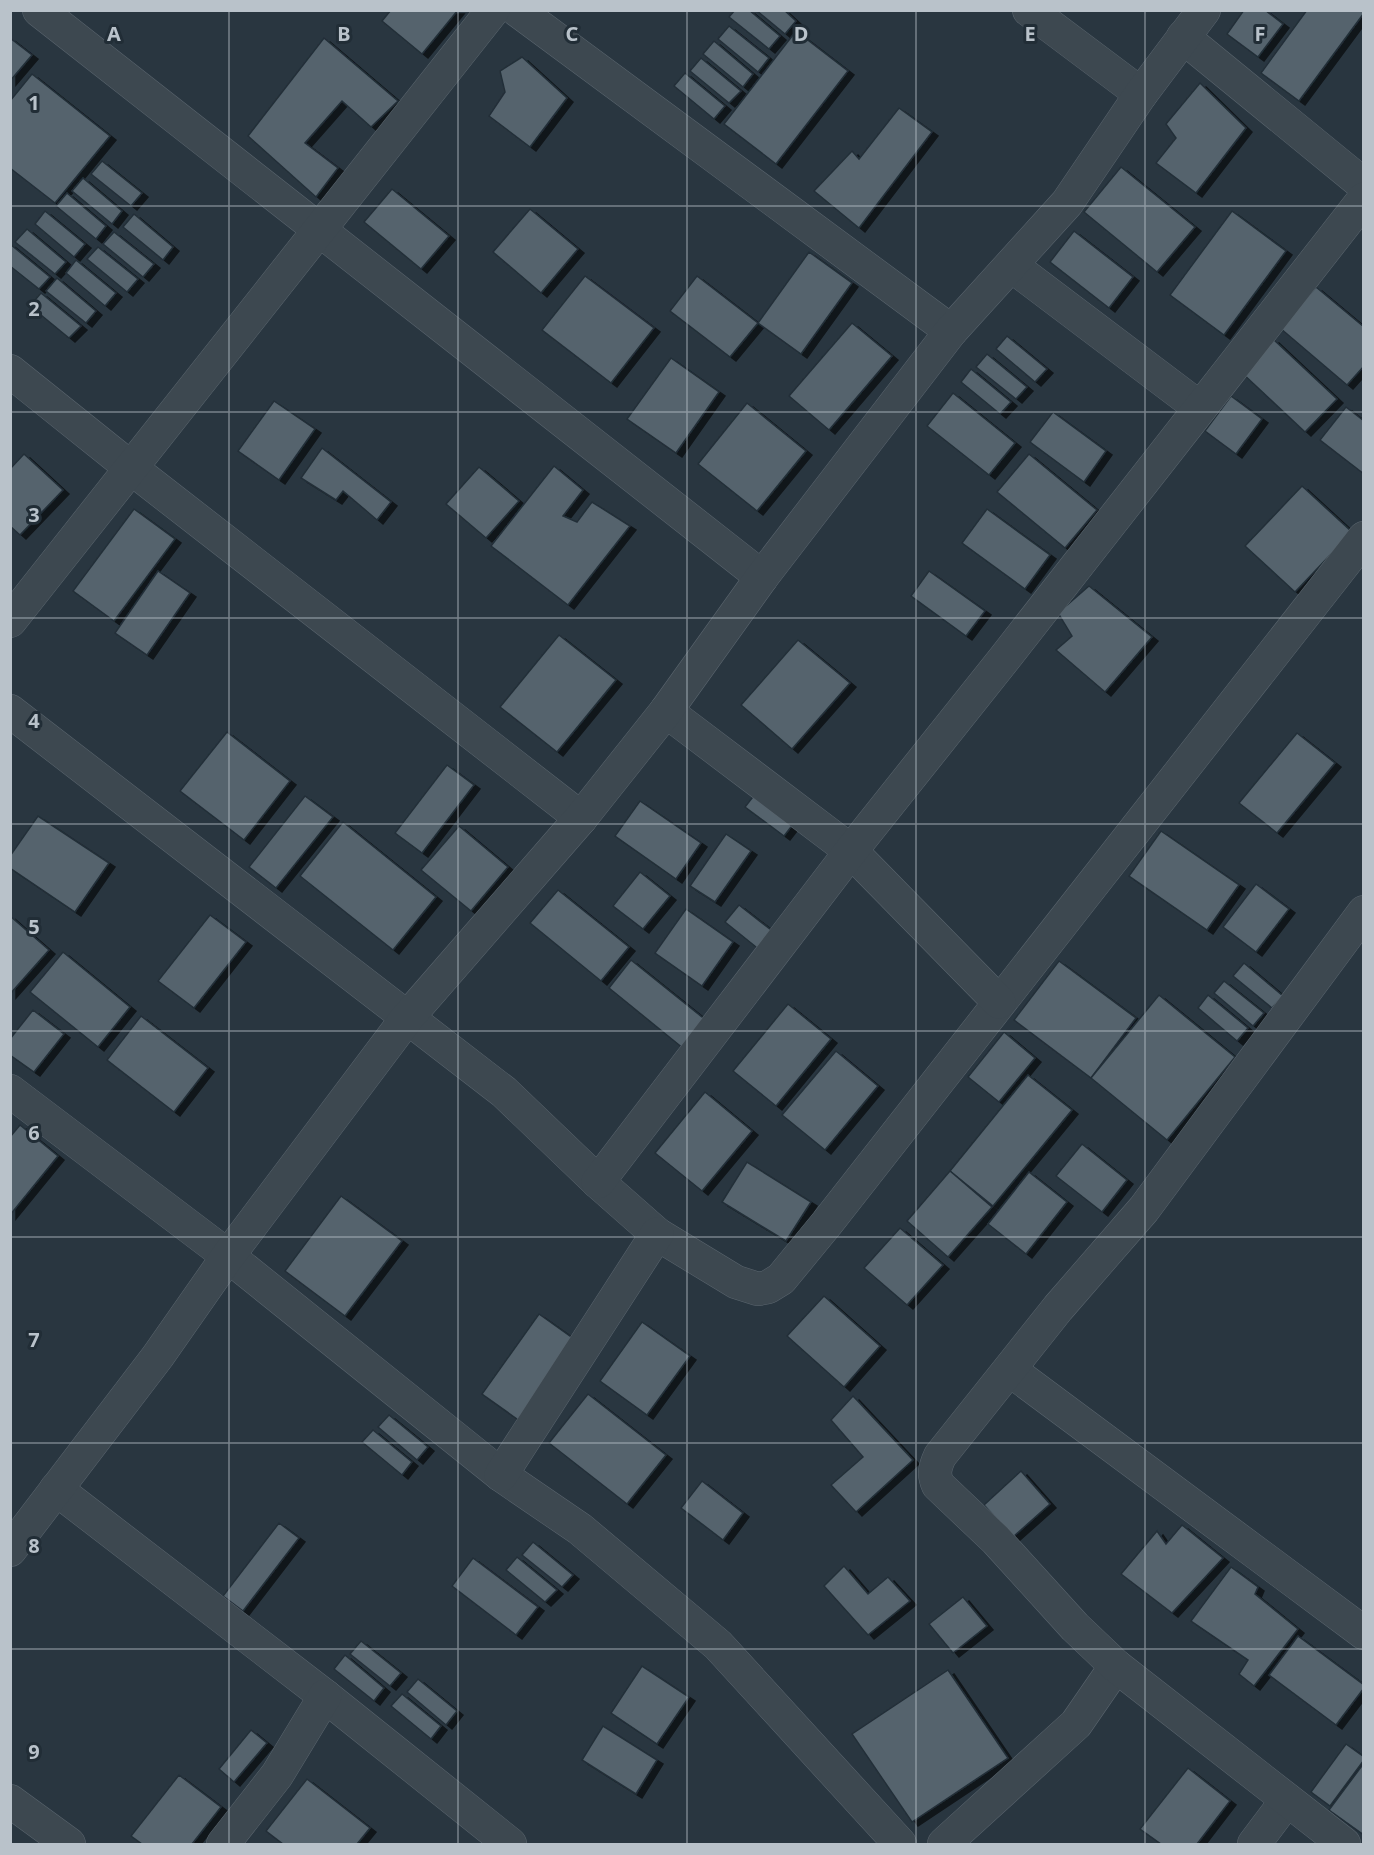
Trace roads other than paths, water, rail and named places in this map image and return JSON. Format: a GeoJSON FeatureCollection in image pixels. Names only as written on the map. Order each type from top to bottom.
{"type":"FeatureCollection","features":[{"type":"Feature","properties":{"kind":"street"},"geometry":{"type":"LineString","coordinates":[[39,10],[762,577]]}},
{"type":"Feature","properties":{"kind":"street"},"geometry":{"type":"LineString","coordinates":[[10,621],[493,10]]}},
{"type":"Feature","properties":{"kind":"street"},"geometry":{"type":"LineString","coordinates":[[517,10],[951,331]]}},
{"type":"Feature","properties":{"kind":"street"},"geometry":{"type":"LineString","coordinates":[[1029,10],[1141,94]]}},
{"type":"Feature","properties":{"kind":"street"},"geometry":{"type":"LineString","coordinates":[[10,1550],[158,1356],[228,1256],[407,1018],[581,818],[666,711],[762,577],[951,331],[1067,203],[1141,94],[1204,10]]}},
{"type":"Feature","properties":{"kind":"street"},"geometry":{"type":"LineString","coordinates":[[1183,37],[1364,185]]}},
{"type":"Feature","properties":{"kind":"street"},"geometry":{"type":"LineString","coordinates":[[598,1182],[851,851],[1364,199]]}},
{"type":"Feature","properties":{"kind":"street"},"geometry":{"type":"LineString","coordinates":[[1012,266],[1200,408]]}},
{"type":"Feature","properties":{"kind":"street"},"geometry":{"type":"LineString","coordinates":[[10,371],[581,818]]}},
{"type":"Feature","properties":{"kind":"street"},"geometry":{"type":"LineString","coordinates":[[10,711],[504,1092],[598,1182],[657,1234],[736,1282],[758,1289],[768,1287],[781,1279],[1364,538]]}},
{"type":"Feature","properties":{"kind":"street"},"geometry":{"type":"LineString","coordinates":[[666,711],[851,851],[999,1002]]}},
{"type":"Feature","properties":{"kind":"street"},"geometry":{"type":"LineString","coordinates":[[1344,1845],[1116,1666],[1075,1627],[996,1540],[938,1485],[934,1476],[940,1456],[1058,1308],[1143,1209],[1364,912]]}},
{"type":"Feature","properties":{"kind":"street"},"geometry":{"type":"LineString","coordinates":[[10,1091],[228,1256],[501,1475],[580,1529],[718,1645],[900,1845]]}},
{"type":"Feature","properties":{"kind":"street"},"geometry":{"type":"LineString","coordinates":[[501,1475],[657,1234]]}},
{"type":"Feature","properties":{"kind":"street"},"geometry":{"type":"LineString","coordinates":[[1010,1370],[1364,1633]]}},
{"type":"Feature","properties":{"kind":"street"},"geometry":{"type":"LineString","coordinates":[[56,1489],[325,1696],[510,1845]]}},
{"type":"Feature","properties":{"kind":"street"},"geometry":{"type":"LineString","coordinates":[[945,1845],[1076,1724],[1116,1666]]}},
{"type":"Feature","properties":{"kind":"street"},"geometry":{"type":"LineString","coordinates":[[223,1845],[277,1775],[325,1696]]}},
{"type":"Feature","properties":{"kind":"street"},"geometry":{"type":"LineString","coordinates":[[1254,1845],[1287,1800]]}},
{"type":"Feature","properties":{"kind":"street"},"geometry":{"type":"LineString","coordinates":[[10,1801],[69,1845]]}}]}
